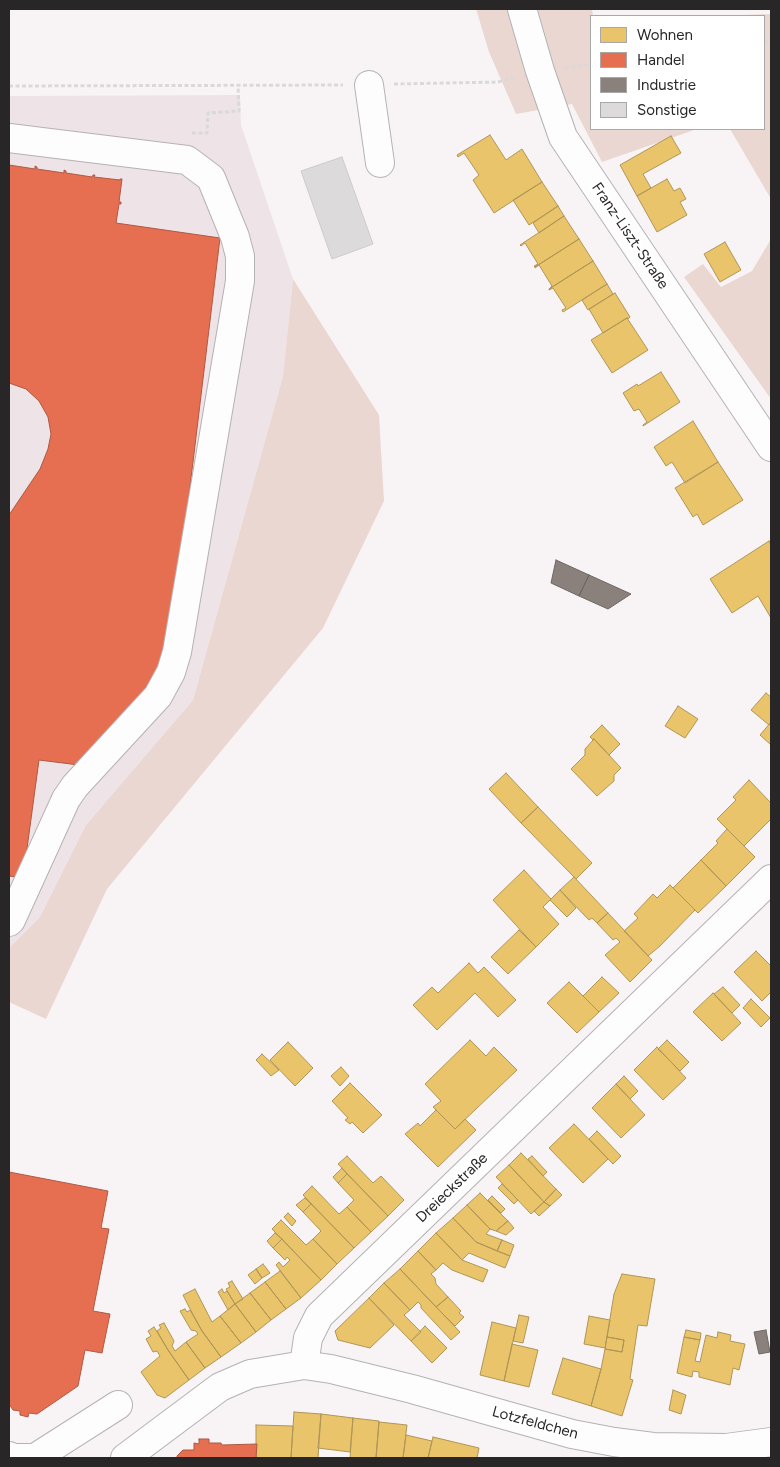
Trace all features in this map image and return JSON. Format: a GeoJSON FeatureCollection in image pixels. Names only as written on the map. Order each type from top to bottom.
{"type":"FeatureCollection","features":[{"type":"Feature","properties":{"kind":"street","name":"Franz-Liszt-Straße"},"geometry":{"type":"LineString","coordinates":[[522,9],[540,71],[563,137],[771,447]]}},
{"type":"Feature","properties":{"kind":"street"},"geometry":{"type":"LineString","coordinates":[[369,85],[380,163]]}},
{"type":"Feature","properties":{"kind":"street"},"geometry":{"type":"LineString","coordinates":[[9,138],[187,160],[210,178],[235,236],[240,256],[240,281],[177,652],[171,672],[158,696],[75,786],[66,799],[9,922]]}},
{"type":"Feature","properties":{"kind":"street","name":"Dreieckstraße"},"geometry":{"type":"LineString","coordinates":[[304,1365],[308,1338],[319,1316],[771,879]]}},
{"type":"Feature","properties":{"kind":"street"},"geometry":{"type":"LineString","coordinates":[[124,1458],[220,1387],[250,1374],[304,1365]]}},
{"type":"Feature","properties":{"kind":"street","name":"Lotzfeldchen"},"geometry":{"type":"LineString","coordinates":[[304,1365],[331,1369],[402,1386],[572,1434],[614,1442],[653,1447],[726,1448],[771,1442]]}},
{"type":"Feature","properties":{"kind":"street"},"geometry":{"type":"LineString","coordinates":[[9,1456],[11,1458],[35,1458],[118,1405]]}},
{"type":"Feature","properties":{"kind":"path"},"geometry":{"type":"LineString","coordinates":[[9,86],[369,85],[498,82],[540,71]]}},
{"type":"Feature","properties":{"kind":"path"},"geometry":{"type":"LineString","coordinates":[[207,133],[208,112],[239,111],[238,86]]}},
{"type":"Feature","properties":{"kind":"shaded area"},"geometry":{"type":"Polygon","coordinates":[[[476,9],[592,9],[593,15],[590,15],[590,130],[694,130],[602,162],[572,104],[516,114],[489,52],[476,9]]]}},
{"type":"Feature","properties":{"kind":"shaded area"},"geometry":{"type":"Polygon","coordinates":[[[771,14],[771,199],[731,130],[765,130],[765,15],[742,15],[771,14]]]}},
{"type":"Feature","properties":{"kind":"shaded area"},"geometry":{"type":"Polygon","coordinates":[[[240,95],[241,125],[293,279],[283,376],[193,700],[86,825],[40,917],[9,948],[9,96],[240,95]]]}},
{"type":"Feature","properties":{"kind":"shaded area"},"geometry":{"type":"Polygon","coordinates":[[[771,239],[771,399],[684,277],[703,264],[721,287],[752,271],[771,239]]]}},
{"type":"Feature","properties":{"kind":"shaded area"},"geometry":{"type":"Polygon","coordinates":[[[293,279],[379,415],[384,501],[323,628],[107,889],[46,1019],[9,1002],[9,948],[40,917],[86,825],[193,700],[283,376],[293,279]]]}},
{"type":"Feature","properties":{"kind":"building: Wohnen"},"geometry":{"type":"Polygon","coordinates":[[[490,135],[506,160],[522,149],[542,182],[494,213],[473,180],[479,175],[464,153],[458,157],[457,155],[490,135]]]}},
{"type":"Feature","properties":{"kind":"building: Wohnen"},"geometry":{"type":"Polygon","coordinates":[[[671,136],[681,153],[643,174],[651,188],[637,196],[620,165],[671,136]]]}},
{"type":"Feature","properties":{"kind":"building: Wohnen"},"geometry":{"type":"Polygon","coordinates":[[[667,179],[674,191],[680,188],[686,199],[680,202],[687,215],[657,232],[637,196],[667,179]]]}},
{"type":"Feature","properties":{"kind":"building: Wohnen"},"geometry":{"type":"Polygon","coordinates":[[[542,182],[558,206],[529,225],[513,200],[542,182]]]}},
{"type":"Feature","properties":{"kind":"building: Wohnen"},"geometry":{"type":"Polygon","coordinates":[[[558,206],[564,216],[539,233],[533,223],[558,206]]]}},
{"type":"Feature","properties":{"kind":"building: Wohnen"},"geometry":{"type":"Polygon","coordinates":[[[564,216],[579,239],[535,267],[538,264],[525,243],[520,245],[564,216]]]}},
{"type":"Feature","properties":{"kind":"building: Wohnen"},"geometry":{"type":"Polygon","coordinates":[[[579,239],[593,261],[549,289],[552,286],[539,265],[535,267],[579,239]]]}},
{"type":"Feature","properties":{"kind":"building: Wohnen"},"geometry":{"type":"Polygon","coordinates":[[[725,242],[741,270],[720,282],[704,254],[725,242]]]}},
{"type":"Feature","properties":{"kind":"building: Wohnen"},"geometry":{"type":"Polygon","coordinates":[[[593,261],[607,284],[563,312],[562,310],[566,308],[553,288],[549,289],[593,261]]]}},
{"type":"Feature","properties":{"kind":"building: Wohnen"},"geometry":{"type":"Polygon","coordinates":[[[607,284],[613,294],[588,310],[582,300],[607,284]]]}},
{"type":"Feature","properties":{"kind":"building: Wohnen"},"geometry":{"type":"Polygon","coordinates":[[[615,293],[630,317],[603,333],[589,309],[615,293]]]}},
{"type":"Feature","properties":{"kind":"building: Wohnen"},"geometry":{"type":"Polygon","coordinates":[[[627,318],[648,350],[612,373],[591,340],[627,318]]]}},
{"type":"Feature","properties":{"kind":"building: Wohnen"},"geometry":{"type":"Polygon","coordinates":[[[661,372],[680,402],[643,426],[647,422],[639,409],[634,411],[623,393],[661,372]]]}},
{"type":"Feature","properties":{"kind":"building: Wohnen"},"geometry":{"type":"Polygon","coordinates":[[[693,421],[718,462],[685,483],[672,462],[666,466],[654,447],[693,421]]]}},
{"type":"Feature","properties":{"kind":"building: Wohnen"},"geometry":{"type":"Polygon","coordinates":[[[718,462],[743,500],[703,525],[697,514],[693,517],[675,488],[718,462]]]}},
{"type":"Feature","properties":{"kind":"building: Wohnen"},"geometry":{"type":"Polygon","coordinates":[[[769,541],[771,545],[771,618],[758,596],[732,613],[710,579],[769,541]]]}},
{"type":"Feature","properties":{"kind":"building: Wohnen"},"geometry":{"type":"Polygon","coordinates":[[[766,693],[771,697],[771,722],[769,725],[751,710],[766,693]]]}},
{"type":"Feature","properties":{"kind":"building: Wohnen"},"geometry":{"type":"Polygon","coordinates":[[[678,706],[698,719],[685,738],[665,726],[678,706]]]}},
{"type":"Feature","properties":{"kind":"building: Wohnen"},"geometry":{"type":"Polygon","coordinates":[[[771,722],[771,745],[760,735],[771,722]]]}},
{"type":"Feature","properties":{"kind":"building: Wohnen"},"geometry":{"type":"Polygon","coordinates":[[[602,725],[620,744],[609,755],[590,737],[602,725]]]}},
{"type":"Feature","properties":{"kind":"building: Wohnen"},"geometry":{"type":"Polygon","coordinates":[[[594,739],[621,768],[614,775],[614,781],[597,796],[571,769],[585,755],[585,749],[594,739]]]}},
{"type":"Feature","properties":{"kind":"building: Wohnen"},"geometry":{"type":"Polygon","coordinates":[[[506,773],[538,807],[521,823],[489,789],[506,773]]]}},
{"type":"Feature","properties":{"kind":"building: Wohnen"},"geometry":{"type":"Polygon","coordinates":[[[749,780],[771,803],[771,819],[744,846],[717,819],[736,800],[733,797],[749,780]]]}},
{"type":"Feature","properties":{"kind":"building: Wohnen"},"geometry":{"type":"Polygon","coordinates":[[[538,807],[592,863],[576,879],[521,823],[538,807]]]}},
{"type":"Feature","properties":{"kind":"building: Wohnen"},"geometry":{"type":"Polygon","coordinates":[[[727,829],[755,857],[726,886],[701,860],[718,843],[716,841],[727,829]]]}},
{"type":"Feature","properties":{"kind":"building: Wohnen"},"geometry":{"type":"Polygon","coordinates":[[[701,860],[726,886],[698,913],[673,888],[701,860]]]}},
{"type":"Feature","properties":{"kind":"building: Wohnen"},"geometry":{"type":"Polygon","coordinates":[[[524,870],[551,899],[543,907],[559,924],[536,947],[493,900],[524,870]]]}},
{"type":"Feature","properties":{"kind":"building: Wohnen"},"geometry":{"type":"Polygon","coordinates":[[[574,877],[608,913],[597,923],[592,918],[589,920],[560,890],[574,877]]]}},
{"type":"Feature","properties":{"kind":"building: Wohnen"},"geometry":{"type":"Polygon","coordinates":[[[670,885],[695,910],[648,956],[624,931],[638,918],[634,914],[653,894],[657,898],[670,885]]]}},
{"type":"Feature","properties":{"kind":"building: Wohnen"},"geometry":{"type":"Polygon","coordinates":[[[560,890],[576,908],[567,917],[550,900],[560,890]]]}},
{"type":"Feature","properties":{"kind":"building: Wohnen"},"geometry":{"type":"Polygon","coordinates":[[[608,913],[652,960],[630,982],[605,955],[620,942],[616,938],[613,940],[597,923],[608,913]]]}},
{"type":"Feature","properties":{"kind":"building: Wohnen"},"geometry":{"type":"Polygon","coordinates":[[[519,930],[536,947],[508,974],[491,957],[519,930]]]}},
{"type":"Feature","properties":{"kind":"building: Wohnen"},"geometry":{"type":"Polygon","coordinates":[[[756,951],[771,966],[771,992],[762,1001],[734,972],[756,951]]]}},
{"type":"Feature","properties":{"kind":"building: Wohnen"},"geometry":{"type":"Polygon","coordinates":[[[469,963],[478,973],[484,967],[516,1000],[498,1017],[475,993],[437,1030],[413,1005],[432,987],[438,993],[469,963]]]}},
{"type":"Feature","properties":{"kind":"building: Wohnen"},"geometry":{"type":"Polygon","coordinates":[[[602,977],[619,993],[599,1012],[583,996],[602,977]]]}},
{"type":"Feature","properties":{"kind":"building: Wohnen"},"geometry":{"type":"Polygon","coordinates":[[[569,982],[599,1012],[577,1033],[547,1003],[569,982]]]}},
{"type":"Feature","properties":{"kind":"building: Wohnen"},"geometry":{"type":"Polygon","coordinates":[[[723,987],[740,1005],[732,1013],[714,994],[723,987]]]}},
{"type":"Feature","properties":{"kind":"building: Wohnen"},"geometry":{"type":"Polygon","coordinates":[[[713,993],[741,1023],[722,1041],[693,1012],[713,993]]]}},
{"type":"Feature","properties":{"kind":"building: Wohnen"},"geometry":{"type":"Polygon","coordinates":[[[751,999],[770,1018],[761,1027],[743,1008],[751,999]]]}},
{"type":"Feature","properties":{"kind":"building: Wohnen"},"geometry":{"type":"Polygon","coordinates":[[[470,1040],[486,1056],[494,1047],[517,1070],[455,1129],[433,1107],[441,1101],[425,1084],[470,1040]]]}},
{"type":"Feature","properties":{"kind":"building: Wohnen"},"geometry":{"type":"Polygon","coordinates":[[[667,1040],[689,1062],[680,1071],[658,1049],[667,1040]]]}},
{"type":"Feature","properties":{"kind":"building: Wohnen"},"geometry":{"type":"Polygon","coordinates":[[[288,1042],[313,1068],[295,1086],[270,1060],[288,1042]]]}},
{"type":"Feature","properties":{"kind":"building: Wohnen"},"geometry":{"type":"Polygon","coordinates":[[[657,1047],[686,1078],[663,1100],[634,1070],[657,1047]]]}},
{"type":"Feature","properties":{"kind":"building: Wohnen"},"geometry":{"type":"Polygon","coordinates":[[[262,1054],[279,1070],[271,1076],[256,1060],[262,1054]]]}},
{"type":"Feature","properties":{"kind":"building: Wohnen"},"geometry":{"type":"Polygon","coordinates":[[[341,1067],[349,1076],[340,1086],[331,1076],[341,1067]]]}},
{"type":"Feature","properties":{"kind":"building: Wohnen"},"geometry":{"type":"Polygon","coordinates":[[[624,1076],[638,1091],[630,1099],[616,1084],[624,1076]]]}},
{"type":"Feature","properties":{"kind":"building: Wohnen"},"geometry":{"type":"Polygon","coordinates":[[[350,1083],[382,1115],[363,1133],[352,1122],[350,1124],[345,1120],[348,1118],[332,1101],[350,1083]]]}},
{"type":"Feature","properties":{"kind":"building: Wohnen"},"geometry":{"type":"Polygon","coordinates":[[[616,1084],[645,1115],[621,1138],[592,1108],[616,1084]]]}},
{"type":"Feature","properties":{"kind":"building: Wohnen"},"geometry":{"type":"Polygon","coordinates":[[[436,1110],[455,1129],[465,1119],[476,1130],[438,1167],[405,1134],[418,1123],[420,1126],[436,1110]]]}},
{"type":"Feature","properties":{"kind":"building: Wohnen"},"geometry":{"type":"Polygon","coordinates":[[[574,1124],[608,1159],[583,1183],[549,1148],[574,1124]]]}},
{"type":"Feature","properties":{"kind":"building: Wohnen"},"geometry":{"type":"Polygon","coordinates":[[[597,1131],[621,1156],[613,1164],[589,1139],[597,1131]]]}},
{"type":"Feature","properties":{"kind":"building: Wohnen"},"geometry":{"type":"Polygon","coordinates":[[[521,1153],[556,1189],[544,1202],[509,1165],[521,1153]]]}},
{"type":"Feature","properties":{"kind":"building: Wohnen"},"geometry":{"type":"Polygon","coordinates":[[[347,1156],[373,1183],[381,1176],[404,1200],[388,1216],[338,1164],[347,1156]]]}},
{"type":"Feature","properties":{"kind":"building: Wohnen"},"geometry":{"type":"Polygon","coordinates":[[[532,1156],[547,1172],[543,1176],[528,1159],[532,1156]]]}},
{"type":"Feature","properties":{"kind":"building: Wohnen"},"geometry":{"type":"Polygon","coordinates":[[[509,1165],[544,1202],[531,1214],[496,1177],[509,1165]]]}},
{"type":"Feature","properties":{"kind":"building: Wohnen"},"geometry":{"type":"Polygon","coordinates":[[[342,1168],[347,1174],[338,1183],[333,1177],[342,1168]]]}},
{"type":"Feature","properties":{"kind":"building: Wohnen"},"geometry":{"type":"Polygon","coordinates":[[[347,1174],[388,1216],[371,1232],[347,1207],[354,1200],[338,1183],[347,1174]]]}},
{"type":"Feature","properties":{"kind":"building: Wohnen"},"geometry":{"type":"Polygon","coordinates":[[[502,1184],[518,1200],[514,1204],[498,1188],[502,1184]]]}},
{"type":"Feature","properties":{"kind":"building: Wohnen"},"geometry":{"type":"Polygon","coordinates":[[[312,1186],[339,1214],[347,1207],[371,1232],[354,1248],[303,1195],[312,1186]]]}},
{"type":"Feature","properties":{"kind":"building: Wohnen"},"geometry":{"type":"Polygon","coordinates":[[[556,1189],[562,1195],[550,1206],[544,1202],[556,1189]]]}},
{"type":"Feature","properties":{"kind":"building: Wohnen"},"geometry":{"type":"Polygon","coordinates":[[[480,1193],[508,1221],[496,1231],[490,1229],[467,1205],[480,1193]]]}},
{"type":"Feature","properties":{"kind":"building: Wohnen"},"geometry":{"type":"Polygon","coordinates":[[[492,1196],[505,1209],[501,1213],[488,1200],[492,1196]]]}},
{"type":"Feature","properties":{"kind":"building: Wohnen"},"geometry":{"type":"Polygon","coordinates":[[[305,1198],[311,1204],[303,1212],[296,1205],[305,1198]]]}},
{"type":"Feature","properties":{"kind":"building: Wohnen"},"geometry":{"type":"Polygon","coordinates":[[[544,1202],[550,1206],[539,1216],[534,1211],[544,1202]]]}},
{"type":"Feature","properties":{"kind":"building: Wohnen"},"geometry":{"type":"Polygon","coordinates":[[[311,1204],[354,1248],[337,1264],[313,1239],[321,1231],[303,1212],[311,1204]]]}},
{"type":"Feature","properties":{"kind":"building: Wohnen"},"geometry":{"type":"Polygon","coordinates":[[[467,1205],[490,1229],[486,1234],[502,1240],[497,1251],[476,1242],[453,1218],[467,1205]]]}},
{"type":"Feature","properties":{"kind":"building: Wohnen"},"geometry":{"type":"Polygon","coordinates":[[[288,1213],[296,1221],[292,1226],[284,1217],[288,1213]]]}},
{"type":"Feature","properties":{"kind":"building: Wohnen"},"geometry":{"type":"Polygon","coordinates":[[[453,1218],[476,1242],[510,1256],[505,1268],[469,1253],[462,1260],[436,1233],[453,1218]]]}},
{"type":"Feature","properties":{"kind":"building: Wohnen"},"geometry":{"type":"Polygon","coordinates":[[[281,1220],[306,1245],[313,1239],[337,1264],[321,1280],[272,1229],[281,1220]]]}},
{"type":"Feature","properties":{"kind":"building: Wohnen"},"geometry":{"type":"Polygon","coordinates":[[[508,1221],[514,1228],[506,1235],[496,1231],[508,1221]]]}},
{"type":"Feature","properties":{"kind":"building: Wohnen"},"geometry":{"type":"Polygon","coordinates":[[[275,1233],[282,1239],[273,1248],[267,1241],[275,1233]]]}},
{"type":"Feature","properties":{"kind":"building: Wohnen"},"geometry":{"type":"Polygon","coordinates":[[[436,1233],[462,1260],[488,1270],[483,1282],[452,1270],[443,1263],[436,1270],[418,1251],[436,1233]]]}},
{"type":"Feature","properties":{"kind":"building: Wohnen"},"geometry":{"type":"Polygon","coordinates":[[[282,1239],[321,1280],[301,1298],[276,1265],[279,1262],[283,1267],[290,1260],[287,1257],[285,1260],[273,1248],[282,1239]]]}},
{"type":"Feature","properties":{"kind":"building: Wohnen"},"geometry":{"type":"Polygon","coordinates":[[[502,1240],[514,1245],[510,1256],[497,1251],[502,1240]]]}},
{"type":"Feature","properties":{"kind":"building: Wohnen"},"geometry":{"type":"Polygon","coordinates":[[[418,1251],[436,1270],[431,1274],[435,1278],[436,1284],[448,1297],[436,1307],[400,1269],[418,1251]]]}},
{"type":"Feature","properties":{"kind":"building: Wohnen"},"geometry":{"type":"Polygon","coordinates":[[[263,1264],[270,1273],[262,1278],[256,1269],[263,1264]]]}},
{"type":"Feature","properties":{"kind":"building: Wohnen"},"geometry":{"type":"Polygon","coordinates":[[[256,1269],[262,1278],[255,1284],[248,1275],[256,1269]]]}},
{"type":"Feature","properties":{"kind":"building: Wohnen"},"geometry":{"type":"Polygon","coordinates":[[[400,1269],[460,1332],[451,1340],[421,1308],[418,1302],[410,1310],[384,1283],[400,1269]]]}},
{"type":"Feature","properties":{"kind":"building: Wohnen"},"geometry":{"type":"Polygon","coordinates":[[[280,1271],[301,1298],[286,1309],[265,1282],[280,1271]]]}},
{"type":"Feature","properties":{"kind":"building: Wohnen"},"geometry":{"type":"Polygon","coordinates":[[[622,1274],[655,1279],[647,1326],[638,1325],[630,1379],[633,1380],[622,1416],[591,1406],[605,1349],[622,1352],[624,1340],[607,1337],[614,1294],[622,1274]]]}},
{"type":"Feature","properties":{"kind":"building: Wohnen"},"geometry":{"type":"Polygon","coordinates":[[[232,1281],[243,1299],[235,1304],[226,1289],[230,1287],[228,1283],[232,1281]]]}},
{"type":"Feature","properties":{"kind":"building: Wohnen"},"geometry":{"type":"Polygon","coordinates":[[[265,1282],[286,1309],[271,1320],[250,1293],[265,1282]]]}},
{"type":"Feature","properties":{"kind":"building: Wohnen"},"geometry":{"type":"Polygon","coordinates":[[[384,1283],[410,1310],[404,1315],[421,1332],[411,1341],[369,1298],[384,1283]]]}},
{"type":"Feature","properties":{"kind":"building: Wohnen"},"geometry":{"type":"Polygon","coordinates":[[[195,1289],[212,1322],[220,1316],[241,1343],[221,1357],[202,1331],[183,1295],[195,1289]]]}},
{"type":"Feature","properties":{"kind":"building: Wohnen"},"geometry":{"type":"Polygon","coordinates":[[[222,1289],[224,1293],[227,1291],[235,1304],[228,1310],[218,1292],[222,1289]]]}},
{"type":"Feature","properties":{"kind":"building: Wohnen"},"geometry":{"type":"Polygon","coordinates":[[[250,1293],[271,1320],[256,1332],[235,1304],[250,1293]]]}},
{"type":"Feature","properties":{"kind":"building: Wohnen"},"geometry":{"type":"Polygon","coordinates":[[[448,1297],[464,1317],[455,1326],[436,1307],[448,1297]]]}},
{"type":"Feature","properties":{"kind":"building: Wohnen"},"geometry":{"type":"Polygon","coordinates":[[[369,1298],[394,1325],[370,1348],[338,1340],[335,1331],[369,1298]]]}},
{"type":"Feature","properties":{"kind":"building: Wohnen"},"geometry":{"type":"Polygon","coordinates":[[[235,1304],[256,1332],[241,1343],[220,1316],[235,1304]]]}},
{"type":"Feature","properties":{"kind":"building: Wohnen"},"geometry":{"type":"Polygon","coordinates":[[[185,1309],[187,1312],[190,1310],[202,1331],[221,1357],[205,1368],[186,1342],[198,1334],[196,1331],[191,1330],[180,1311],[185,1309]]]}},
{"type":"Feature","properties":{"kind":"building: Wohnen"},"geometry":{"type":"Polygon","coordinates":[[[519,1315],[529,1317],[523,1343],[513,1341],[519,1315]]]}},
{"type":"Feature","properties":{"kind":"building: Wohnen"},"geometry":{"type":"Polygon","coordinates":[[[589,1316],[610,1320],[605,1348],[584,1344],[589,1316]]]}},
{"type":"Feature","properties":{"kind":"building: Wohnen"},"geometry":{"type":"Polygon","coordinates":[[[492,1322],[516,1328],[504,1381],[480,1375],[492,1322]]]}},
{"type":"Feature","properties":{"kind":"building: Wohnen"},"geometry":{"type":"Polygon","coordinates":[[[164,1323],[174,1341],[172,1346],[175,1351],[186,1342],[205,1368],[189,1380],[157,1331],[161,1328],[159,1325],[164,1323]]]}},
{"type":"Feature","properties":{"kind":"building: Wohnen"},"geometry":{"type":"Polygon","coordinates":[[[425,1326],[447,1348],[432,1363],[411,1341],[425,1326]]]}},
{"type":"Feature","properties":{"kind":"building: Wohnen"},"geometry":{"type":"Polygon","coordinates":[[[154,1327],[189,1380],[165,1398],[157,1395],[141,1372],[160,1356],[157,1351],[153,1352],[146,1339],[151,1336],[148,1331],[154,1327]]]}},
{"type":"Feature","properties":{"kind":"building: Wohnen"},"geometry":{"type":"Polygon","coordinates":[[[686,1330],[701,1333],[700,1340],[684,1337],[686,1330]]]}},
{"type":"Feature","properties":{"kind":"building: Wohnen"},"geometry":{"type":"Polygon","coordinates":[[[718,1332],[731,1335],[730,1341],[745,1344],[739,1370],[733,1368],[730,1385],[699,1377],[699,1372],[693,1371],[692,1377],[677,1373],[684,1337],[700,1340],[695,1361],[700,1362],[706,1335],[717,1338],[718,1332]]]}},
{"type":"Feature","properties":{"kind":"building: Wohnen"},"geometry":{"type":"Polygon","coordinates":[[[607,1337],[624,1340],[622,1352],[605,1349],[607,1337]]]}},
{"type":"Feature","properties":{"kind":"building: Wohnen"},"geometry":{"type":"Polygon","coordinates":[[[512,1344],[538,1350],[529,1387],[504,1381],[512,1344]]]}},
{"type":"Feature","properties":{"kind":"building: Wohnen"},"geometry":{"type":"Polygon","coordinates":[[[563,1358],[601,1369],[591,1406],[552,1394],[563,1358]]]}},
{"type":"Feature","properties":{"kind":"building: Wohnen"},"geometry":{"type":"Polygon","coordinates":[[[673,1390],[686,1395],[681,1414],[669,1410],[673,1390]]]}},
{"type":"Feature","properties":{"kind":"building: Wohnen"},"geometry":{"type":"Polygon","coordinates":[[[294,1412],[321,1414],[318,1458],[291,1458],[294,1412]]]}},
{"type":"Feature","properties":{"kind":"building: Wohnen"},"geometry":{"type":"Polygon","coordinates":[[[321,1414],[353,1418],[350,1452],[318,1448],[321,1414]]]}},
{"type":"Feature","properties":{"kind":"building: Wohnen"},"geometry":{"type":"Polygon","coordinates":[[[353,1418],[379,1421],[376,1458],[350,1458],[353,1418]]]}},
{"type":"Feature","properties":{"kind":"building: Wohnen"},"geometry":{"type":"Polygon","coordinates":[[[379,1422],[407,1425],[403,1458],[376,1458],[379,1422]]]}},
{"type":"Feature","properties":{"kind":"building: Wohnen"},"geometry":{"type":"Polygon","coordinates":[[[256,1425],[293,1426],[291,1458],[256,1458],[256,1425]]]}},
{"type":"Feature","properties":{"kind":"building: Wohnen"},"geometry":{"type":"Polygon","coordinates":[[[406,1435],[432,1441],[428,1458],[403,1458],[406,1435]]]}},
{"type":"Feature","properties":{"kind":"building: Wohnen"},"geometry":{"type":"Polygon","coordinates":[[[433,1437],[479,1448],[477,1458],[428,1458],[433,1437]]]}},
{"type":"Feature","properties":{"kind":"building: Handel"},"geometry":{"type":"Polygon","coordinates":[[[9,165],[35,169],[35,166],[37,169],[64,173],[64,170],[66,173],[122,179],[119,202],[121,204],[119,204],[116,223],[220,238],[168,669],[87,766],[39,760],[23,878],[9,876],[9,515],[40,469],[48,449],[51,434],[48,417],[39,401],[26,389],[9,383],[9,165]]]}},
{"type":"Feature","properties":{"kind":"building: Handel"},"geometry":{"type":"Polygon","coordinates":[[[9,1172],[108,1191],[101,1228],[109,1229],[93,1311],[110,1314],[102,1353],[85,1350],[78,1386],[37,1414],[29,1413],[28,1417],[20,1415],[20,1411],[13,1410],[9,1404],[9,1172]]]}},
{"type":"Feature","properties":{"kind":"building: Handel"},"geometry":{"type":"Polygon","coordinates":[[[199,1439],[209,1439],[209,1443],[221,1443],[222,1445],[257,1444],[256,1458],[177,1458],[183,1450],[194,1450],[194,1443],[199,1444],[199,1439]]]}},
{"type":"Feature","properties":{"kind":"building: Industrie"},"geometry":{"type":"Polygon","coordinates":[[[556,560],[589,575],[579,596],[551,583],[556,560]]]}},
{"type":"Feature","properties":{"kind":"building: Industrie"},"geometry":{"type":"Polygon","coordinates":[[[589,575],[631,594],[608,609],[579,596],[589,575]]]}},
{"type":"Feature","properties":{"kind":"building: Industrie"},"geometry":{"type":"Polygon","coordinates":[[[766,1330],[770,1352],[759,1354],[754,1332],[766,1330]]]}},
{"type":"Feature","properties":{"kind":"building: Sonstige"},"geometry":{"type":"Polygon","coordinates":[[[342,157],[373,244],[332,259],[301,171],[342,157]]]}}]}
